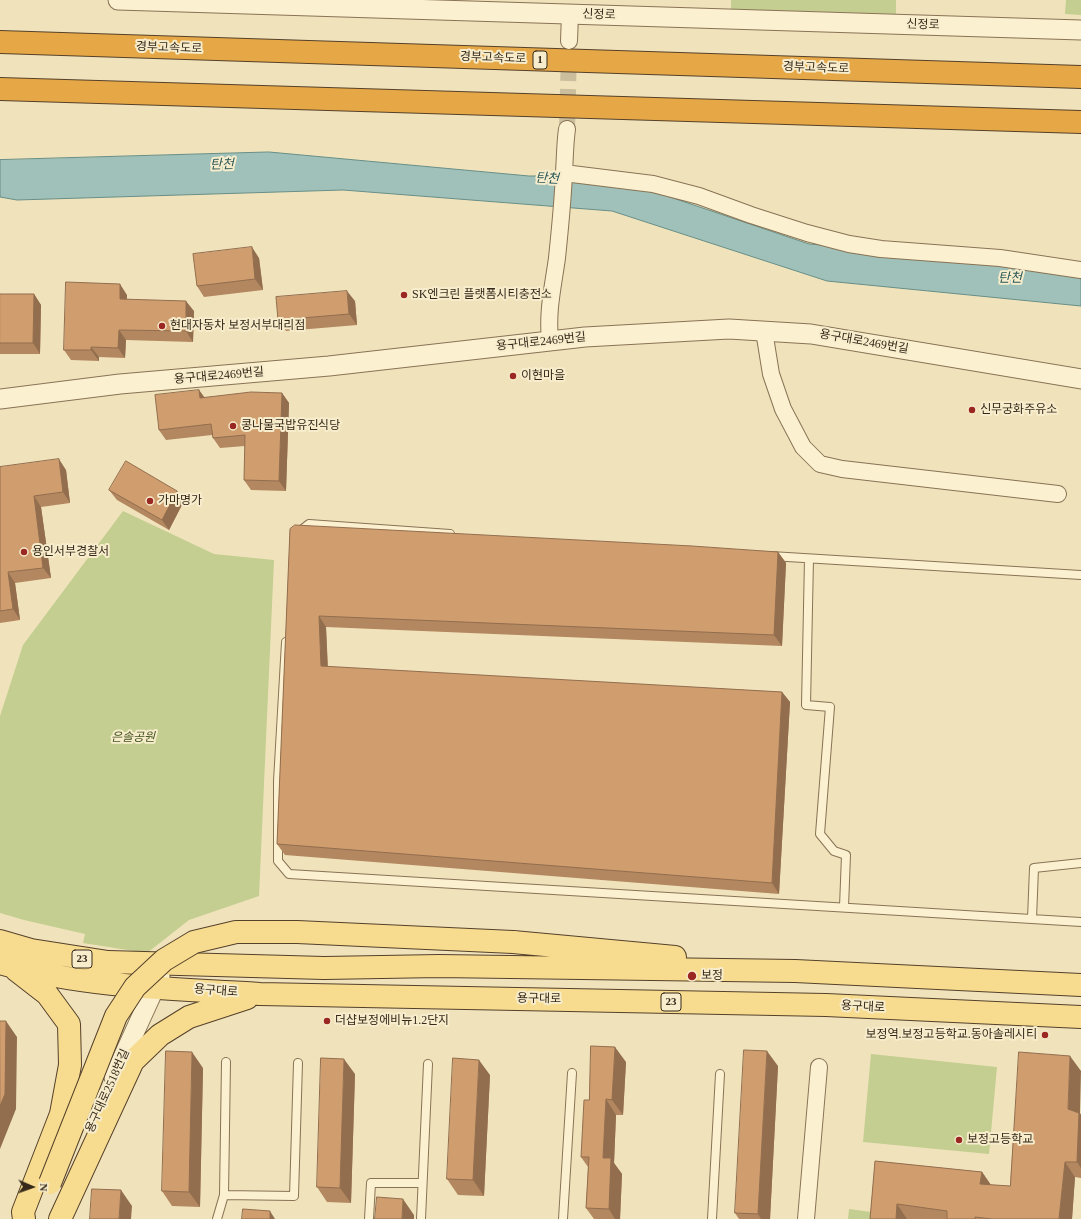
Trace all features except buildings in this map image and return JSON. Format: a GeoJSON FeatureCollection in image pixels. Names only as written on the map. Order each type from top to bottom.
{"type":"FeatureCollection","features":[{"type":"Feature","properties":{"kind":"highway","name":"경부고속도로"},"geometry":{"type":"LineString","coordinates":[[0,42],[1081,77]]}},
{"type":"Feature","properties":{"kind":"highway"},"geometry":{"type":"LineString","coordinates":[[0,89],[1081,122]]}},
{"type":"Feature","properties":{"kind":"main road"},"geometry":{"type":"LineString","coordinates":[[34,1219],[50,1183],[116,1016],[135,987],[164,960],[194,942],[236,932],[305,932],[513,942],[648,954],[796,971]]}},
{"type":"Feature","properties":{"kind":"main road","name":"용구대로"},"geometry":{"type":"LineString","coordinates":[[0,941],[31,950],[108,962],[324,968],[439,966],[796,971],[1081,985]]}},
{"type":"Feature","properties":{"kind":"main road"},"geometry":{"type":"LineString","coordinates":[[24,1219],[23,1212],[61,1114],[70,1065],[69,1024],[46,994],[3,962],[5,958],[76,973],[80,972],[84,968],[83,964],[77,958]]}},
{"type":"Feature","properties":{"kind":"main road","name":"용구대로"},"geometry":{"type":"LineString","coordinates":[[3,962],[50,975],[102,982],[260,994],[826,1005],[1081,1017]]}},
{"type":"Feature","properties":{"kind":"main road"},"geometry":{"type":"LineString","coordinates":[[221,992],[218,987],[221,983],[297,983],[324,968]]}},
{"type":"Feature","properties":{"kind":"main road"},"geometry":{"type":"LineString","coordinates":[[60,1219],[133,1061],[160,1035],[189,1017],[260,994]]}},
{"type":"Feature","properties":{"kind":"street","name":"신정로"},"geometry":{"type":"LineString","coordinates":[[118,0],[1081,30]]}},
{"type":"Feature","properties":{"kind":"street"},"geometry":{"type":"LineString","coordinates":[[569,41],[570,14]]}},
{"type":"Feature","properties":{"kind":"street"},"geometry":{"type":"LineString","coordinates":[[550,340],[549,308],[556,259],[564,178],[564,150],[567,129]]}},
{"type":"Feature","properties":{"kind":"street"},"geometry":{"type":"LineString","coordinates":[[564,178],[653,184],[699,196],[807,233],[849,244],[889,250],[1000,258],[1081,270]]}},
{"type":"Feature","properties":{"kind":"street","name":"용구대로2469번길"},"geometry":{"type":"LineString","coordinates":[[0,399],[120,384],[329,366],[550,340],[593,336],[729,329],[811,334],[1081,379]]}},
{"type":"Feature","properties":{"kind":"street"},"geometry":{"type":"LineString","coordinates":[[764,331],[771,374],[783,409],[804,447],[820,464],[842,469],[1058,494]]}},
{"type":"Feature","properties":{"kind":"street","name":"용구대로2518번길"},"geometry":{"type":"LineString","coordinates":[[51,1219],[166,963]]}},
{"type":"Feature","properties":{"kind":"street"},"geometry":{"type":"LineString","coordinates":[[806,1219],[820,1067]]}},
{"type":"Feature","properties":{"kind":"lane"},"geometry":{"type":"LineString","coordinates":[[292,537],[309,524],[459,534]]}},
{"type":"Feature","properties":{"kind":"lane"},"geometry":{"type":"LineString","coordinates":[[760,555],[1081,575]]}},
{"type":"Feature","properties":{"kind":"lane"},"geometry":{"type":"LineString","coordinates":[[809,559],[806,705],[830,707],[820,834],[834,851],[846,855],[844,908]]}},
{"type":"Feature","properties":{"kind":"lane"},"geometry":{"type":"LineString","coordinates":[[286,632],[278,781],[278,861],[289,874],[1081,922]]}},
{"type":"Feature","properties":{"kind":"lane"},"geometry":{"type":"LineString","coordinates":[[1032,919],[1034,868],[1081,863]]}},
{"type":"Feature","properties":{"kind":"lane"},"geometry":{"type":"LineString","coordinates":[[217,1219],[224,1194],[226,1062]]}},
{"type":"Feature","properties":{"kind":"lane"},"geometry":{"type":"LineString","coordinates":[[224,1194],[294,1196],[298,1063]]}},
{"type":"Feature","properties":{"kind":"lane"},"geometry":{"type":"LineString","coordinates":[[421,1219],[428,1064]]}},
{"type":"Feature","properties":{"kind":"lane"},"geometry":{"type":"LineString","coordinates":[[563,1219],[572,1073]]}},
{"type":"Feature","properties":{"kind":"lane"},"geometry":{"type":"LineString","coordinates":[[712,1219],[720,1074]]}},
{"type":"Feature","properties":{"kind":"lane"},"geometry":{"type":"LineString","coordinates":[[368,1219],[371,1183],[422,1183]]}},
{"type":"Feature","properties":{"kind":"green space"},"geometry":{"type":"Polygon","coordinates":[[[731,0],[896,0],[896,14],[731,9],[731,0]]]}},
{"type":"Feature","properties":{"kind":"green space"},"geometry":{"type":"Polygon","coordinates":[[[1066,0],[1081,0],[1081,15],[1065,14],[1066,0]]]}},
{"type":"Feature","properties":{"kind":"green space","name":"은솔공원"},"geometry":{"type":"Polygon","coordinates":[[[123,511],[214,554],[274,560],[259,896],[189,920],[147,953],[83,943],[85,934],[0,913],[0,716],[23,645],[123,511]]]}},
{"type":"Feature","properties":{"kind":"green space"},"geometry":{"type":"Polygon","coordinates":[[[871,1054],[997,1067],[989,1154],[863,1142],[871,1054]]]}},
{"type":"Feature","properties":{"kind":"green space"},"geometry":{"type":"Polygon","coordinates":[[[849,1209],[871,1212],[870,1219],[848,1219],[849,1209]]]}},
{"type":"Feature","properties":{"kind":"water","name":"탄천"},"geometry":{"type":"Polygon","coordinates":[[[269,152],[529,176],[608,176],[809,244],[1018,259],[1081,271],[1081,306],[827,281],[612,211],[343,190],[17,200],[0,197],[0,160],[269,152]]]}},
{"type":"Feature","properties":{"kind":"tunnel"},"geometry":{"type":"LineString","coordinates":[[567,129],[569,50]]}},
{"type":"Feature","properties":{"kind":"place","name":"SK엔크린 플랫폼시티충전소"},"geometry":{"type":"Point","coordinates":[404,295]}},
{"type":"Feature","properties":{"kind":"place","name":"현대자동차 보정서부대리점"},"geometry":{"type":"Point","coordinates":[162,326]}},
{"type":"Feature","properties":{"kind":"place","name":"이현마을"},"geometry":{"type":"Point","coordinates":[513,376]}},
{"type":"Feature","properties":{"kind":"place","name":"신무궁화주유소"},"geometry":{"type":"Point","coordinates":[972,410]}},
{"type":"Feature","properties":{"kind":"place","name":"콩나물국밥유진식당"},"geometry":{"type":"Point","coordinates":[233,426]}},
{"type":"Feature","properties":{"kind":"place","name":"가마명가"},"geometry":{"type":"Point","coordinates":[150,501]}},
{"type":"Feature","properties":{"kind":"place","name":"용인서부경찰서"},"geometry":{"type":"Point","coordinates":[24,552]}},
{"type":"Feature","properties":{"kind":"place","name":"보정"},"geometry":{"type":"Point","coordinates":[692,976]}},
{"type":"Feature","properties":{"kind":"place","name":"더샵보정에비뉴1.2단지"},"geometry":{"type":"Point","coordinates":[327,1021]}},
{"type":"Feature","properties":{"kind":"place","name":"보정역.보정고등학교.동아솔레시티"},"geometry":{"type":"Point","coordinates":[1045,1035]}},
{"type":"Feature","properties":{"kind":"place","name":"보정고등학교"},"geometry":{"type":"Point","coordinates":[959,1140]}}]}
